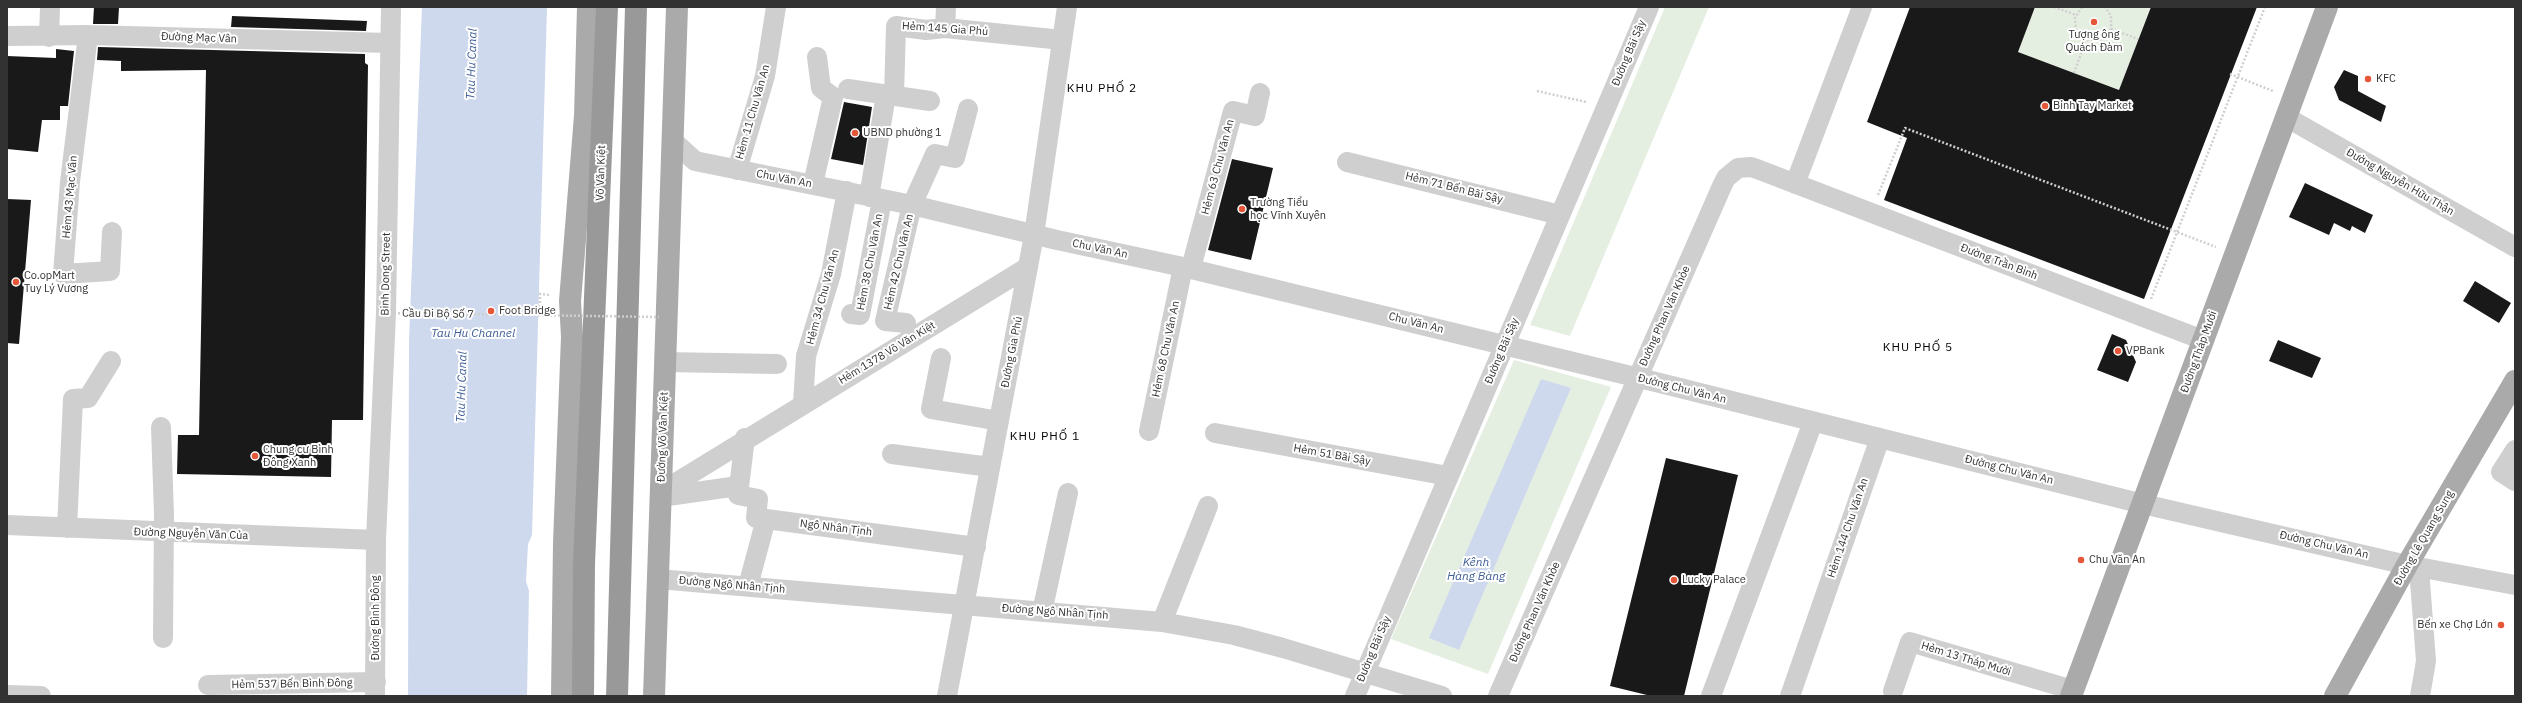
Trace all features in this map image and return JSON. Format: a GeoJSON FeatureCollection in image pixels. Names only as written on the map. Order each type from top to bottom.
{"type":"FeatureCollection","features":[{"type":"Feature","properties":{"kind":"highway","name":"Võ Văn Kiệt"},"geometry":{"type":"LineString","coordinates":[[582,696],[584,564],[607,7]]}},
{"type":"Feature","properties":{"kind":"highway"},"geometry":{"type":"LineString","coordinates":[[617,696],[636,7]]}},
{"type":"Feature","properties":{"kind":"main road","name":"Võ Văn Kiệt"},"geometry":{"type":"LineString","coordinates":[[562,696],[564,543],[572,337],[570,301],[585,116],[588,7]]}},
{"type":"Feature","properties":{"kind":"main road"},"geometry":{"type":"LineString","coordinates":[[672,178],[677,7]]}},
{"type":"Feature","properties":{"kind":"main road","name":"Đường Tháp Mười"},"geometry":{"type":"LineString","coordinates":[[2072,693],[2327,7]]}},
{"type":"Feature","properties":{"kind":"main road","name":"Đường Võ Văn Kiệt"},"geometry":{"type":"LineString","coordinates":[[654,696],[661,494],[663,352],[672,178]]}},
{"type":"Feature","properties":{"kind":"main road","name":"Đường Lê Quang Sung"},"geometry":{"type":"LineString","coordinates":[[2335,696],[2413,566],[2515,381]]}},
{"type":"Feature","properties":{"kind":"street"},"geometry":{"type":"LineString","coordinates":[[49,37],[50,7]]}},
{"type":"Feature","properties":{"kind":"street","name":"Binh Dong Street"},"geometry":{"type":"LineString","coordinates":[[376,540],[386,313],[391,7]]}},
{"type":"Feature","properties":{"kind":"street","name":"Hẻm 11 Chu Văn An"},"geometry":{"type":"LineString","coordinates":[[737,170],[765,76],[776,7]]}},
{"type":"Feature","properties":{"kind":"street"},"geometry":{"type":"LineString","coordinates":[[945,28],[946,7]]}},
{"type":"Feature","properties":{"kind":"street","name":"Đường Gia Phú"},"geometry":{"type":"LineString","coordinates":[[947,696],[1034,235],[1067,7]]}},
{"type":"Feature","properties":{"kind":"street","name":"Đường Bãi Sậy"},"geometry":{"type":"LineString","coordinates":[[1355,696],[1649,7]]}},
{"type":"Feature","properties":{"kind":"street"},"geometry":{"type":"LineString","coordinates":[[1795,184],[1862,7]]}},
{"type":"Feature","properties":{"kind":"street","name":"Hẻm 145 Gia Phú"},"geometry":{"type":"LineString","coordinates":[[890,95],[896,26],[926,30],[945,28],[1062,40]]}},
{"type":"Feature","properties":{"kind":"street","name":"Đường Mạc Vân"},"geometry":{"type":"LineString","coordinates":[[7,36],[49,37],[88,35],[390,42]]}},
{"type":"Feature","properties":{"kind":"street","name":"Hẻm 43 Mạc Vân"},"geometry":{"type":"LineString","coordinates":[[88,35],[70,182],[63,274],[110,270],[112,232]]}},
{"type":"Feature","properties":{"kind":"street"},"geometry":{"type":"LineString","coordinates":[[813,184],[833,97],[821,88],[817,57]]}},
{"type":"Feature","properties":{"kind":"street"},"geometry":{"type":"LineString","coordinates":[[848,90],[930,101]]}},
{"type":"Feature","properties":{"kind":"street","name":"Hẻm 63 Chu Văn An"},"geometry":{"type":"LineString","coordinates":[[1187,268],[1232,111],[1254,116],[1260,93]]}},
{"type":"Feature","properties":{"kind":"street"},"geometry":{"type":"LineString","coordinates":[[876,199],[890,95]]}},
{"type":"Feature","properties":{"kind":"street","name":"Đường Nguyễn Hữu Thận"},"geometry":{"type":"LineString","coordinates":[[2289,108],[2515,247]]}},
{"type":"Feature","properties":{"kind":"street"},"geometry":{"type":"LineString","coordinates":[[912,205],[935,154],[955,158],[968,109]]}},
{"type":"Feature","properties":{"kind":"street"},"geometry":{"type":"LineString","coordinates":[[672,178],[695,161],[673,141]]}},
{"type":"Feature","properties":{"kind":"street","name":"Chu Văn An"},"geometry":{"type":"LineString","coordinates":[[695,161],[847,191],[876,199],[912,205],[1034,235],[1187,268],[1504,345]]}},
{"type":"Feature","properties":{"kind":"street","name":"Hẻm 71 Bến Bãi Sậy"},"geometry":{"type":"LineString","coordinates":[[1347,162],[1560,215]]}},
{"type":"Feature","properties":{"kind":"street","name":"Đường Phan Văn Khỏe"},"geometry":{"type":"LineString","coordinates":[[1498,696],[1726,178],[1738,168],[1751,167],[1795,184]]}},
{"type":"Feature","properties":{"kind":"street","name":"Đường Trần Bình"},"geometry":{"type":"LineString","coordinates":[[1795,184],[2203,340]]}},
{"type":"Feature","properties":{"kind":"street","name":"Hẻm 34 Chu Văn An"},"geometry":{"type":"LineString","coordinates":[[804,404],[806,356],[831,274],[847,191]]}},
{"type":"Feature","properties":{"kind":"street","name":"Hẻm 38 Chu Văn An"},"geometry":{"type":"LineString","coordinates":[[851,314],[860,315],[876,199]]}},
{"type":"Feature","properties":{"kind":"street","name":"Hẻm 42 Chu Văn An"},"geometry":{"type":"LineString","coordinates":[[906,323],[885,321],[912,205]]}},
{"type":"Feature","properties":{"kind":"street","name":"Hẻm 1378 Võ Văn Kiệt"},"geometry":{"type":"LineString","coordinates":[[661,494],[745,438],[804,404],[1028,267]]}},
{"type":"Feature","properties":{"kind":"street","name":"Hẻm 68 Chu Văn An"},"geometry":{"type":"LineString","coordinates":[[1149,431],[1187,268]]}},
{"type":"Feature","properties":{"kind":"street","name":"Đường Chu Văn An"},"geometry":{"type":"LineString","coordinates":[[1504,345],[2143,504],[2413,566],[2515,585]]}},
{"type":"Feature","properties":{"kind":"street"},"geometry":{"type":"LineString","coordinates":[[663,352],[777,364]]}},
{"type":"Feature","properties":{"kind":"street"},"geometry":{"type":"LineString","coordinates":[[941,358],[931,409],[999,421]]}},
{"type":"Feature","properties":{"kind":"street"},"geometry":{"type":"LineString","coordinates":[[67,528],[73,399],[88,398],[111,361]]}},
{"type":"Feature","properties":{"kind":"street"},"geometry":{"type":"LineString","coordinates":[[1711,696],[1813,422]]}},
{"type":"Feature","properties":{"kind":"street"},"geometry":{"type":"LineString","coordinates":[[161,427],[164,533],[163,638]]}},
{"type":"Feature","properties":{"kind":"street","name":"Hẻm 51 Bãi Sậy"},"geometry":{"type":"LineString","coordinates":[[1216,433],[1448,476]]}},
{"type":"Feature","properties":{"kind":"street"},"geometry":{"type":"LineString","coordinates":[[745,438],[738,495],[758,498],[756,518],[766,519],[748,586]]}},
{"type":"Feature","properties":{"kind":"street","name":"Hẻm 144 Chu Văn An"},"geometry":{"type":"LineString","coordinates":[[1790,696],[1880,438]]}},
{"type":"Feature","properties":{"kind":"street"},"geometry":{"type":"LineString","coordinates":[[2515,450],[2501,472],[2515,481]]}},
{"type":"Feature","properties":{"kind":"street"},"geometry":{"type":"LineString","coordinates":[[892,454],[990,467]]}},
{"type":"Feature","properties":{"kind":"street"},"geometry":{"type":"LineString","coordinates":[[661,494],[738,486]]}},
{"type":"Feature","properties":{"kind":"street"},"geometry":{"type":"LineString","coordinates":[[1042,612],[1068,493]]}},
{"type":"Feature","properties":{"kind":"street"},"geometry":{"type":"LineString","coordinates":[[1162,622],[1208,506]]}},
{"type":"Feature","properties":{"kind":"street","name":"Ngô Nhân Tịnh"},"geometry":{"type":"LineString","coordinates":[[766,519],[976,547]]}},
{"type":"Feature","properties":{"kind":"street","name":"Đường Nguyễn Văn Của"},"geometry":{"type":"LineString","coordinates":[[7,525],[164,533],[376,540]]}},
{"type":"Feature","properties":{"kind":"street","name":"Đường Bình Đông"},"geometry":{"type":"LineString","coordinates":[[375,689],[376,540]]}},
{"type":"Feature","properties":{"kind":"street"},"geometry":{"type":"LineString","coordinates":[[2413,566],[2426,660],[2420,696]]}},
{"type":"Feature","properties":{"kind":"street","name":"Đường Ngô Nhân Tịnh"},"geometry":{"type":"LineString","coordinates":[[658,578],[1162,622],[1234,636],[1365,671],[1442,696]]}},
{"type":"Feature","properties":{"kind":"street","name":"Hẻm 13 Tháp Mười"},"geometry":{"type":"LineString","coordinates":[[1893,691],[1910,642],[2072,693]]}},
{"type":"Feature","properties":{"kind":"street","name":"Hẻm 537 Bến Bình Đông"},"geometry":{"type":"LineString","coordinates":[[208,685],[375,689]]}},
{"type":"Feature","properties":{"kind":"street"},"geometry":{"type":"LineString","coordinates":[[7,695],[41,696]]}},
{"type":"Feature","properties":{"kind":"path"},"geometry":{"type":"LineString","coordinates":[[2054,7],[2076,15]]}},
{"type":"Feature","properties":{"kind":"path"},"geometry":{"type":"LineString","coordinates":[[2082,7],[2076,15],[2076,30],[2086,40],[2103,39],[2111,29],[2111,16],[2105,7]]}},
{"type":"Feature","properties":{"kind":"path"},"geometry":{"type":"LineString","coordinates":[[2144,318],[2266,7]]}},
{"type":"Feature","properties":{"kind":"path"},"geometry":{"type":"LineString","coordinates":[[2111,29],[2138,39]]}},
{"type":"Feature","properties":{"kind":"path"},"geometry":{"type":"LineString","coordinates":[[2074,73],[2086,40]]}},
{"type":"Feature","properties":{"kind":"path"},"geometry":{"type":"LineString","coordinates":[[2230,74],[2238,77],[2289,108]]}},
{"type":"Feature","properties":{"kind":"path"},"geometry":{"type":"LineString","coordinates":[[1538,91],[1606,106]]}},
{"type":"Feature","properties":{"kind":"path"},"geometry":{"type":"LineString","coordinates":[[1871,213],[1905,128],[2235,254]]}},
{"type":"Feature","properties":{"kind":"path"},"geometry":{"type":"LineString","coordinates":[[540,294],[540,315]]}},
{"type":"Feature","properties":{"kind":"path","name":"Cầu Đi Bộ Số 7"},"geometry":{"type":"LineString","coordinates":[[386,313],[659,317]]}},
{"type":"Feature","properties":{"kind":"green space"},"geometry":{"type":"Polygon","coordinates":[[[1665,7],[1709,7],[1570,336],[1530,325],[1665,7]]]}},
{"type":"Feature","properties":{"kind":"green space"},"geometry":{"type":"Polygon","coordinates":[[[2035,7],[2151,7],[2119,90],[2018,52],[2035,7]]]}},
{"type":"Feature","properties":{"kind":"green space"},"geometry":{"type":"Polygon","coordinates":[[[1514,360],[1611,387],[1488,674],[1391,639],[1514,360]]]}},
{"type":"Feature","properties":{"kind":"water","name":"Tau Hu Channel"},"geometry":{"type":"Polygon","coordinates":[[[422,7],[547,7],[532,535],[528,544],[526,581],[529,591],[527,696],[408,696],[409,341],[422,7]]]}},
{"type":"Feature","properties":{"kind":"water","name":"Kênh Hàng Bàng"},"geometry":{"type":"Polygon","coordinates":[[[1541,379],[1571,388],[1459,650],[1429,638],[1541,379]]]}},
{"type":"Feature","properties":{"kind":"building"},"geometry":{"type":"Polygon","coordinates":[[[94,7],[119,7],[118,24],[93,24],[94,7]]]}},
{"type":"Feature","properties":{"kind":"building","name":"Binh Tay Market"},"geometry":{"type":"Polygon","coordinates":[[[1910,7],[2035,7],[2018,52],[2119,90],[2151,7],[2257,7],[2144,299],[1884,200],[1907,138],[1867,122],[1910,7]]]}},
{"type":"Feature","properties":{"kind":"building"},"geometry":{"type":"Polygon","coordinates":[[[232,16],[367,21],[366,31],[231,27],[232,16]]]}},
{"type":"Feature","properties":{"kind":"building"},"geometry":{"type":"Polygon","coordinates":[[[98,47],[365,54],[365,63],[368,65],[363,420],[332,420],[331,477],[177,474],[178,435],[199,435],[206,70],[121,71],[121,61],[97,60],[98,47]]]}},
{"type":"Feature","properties":{"kind":"building"},"geometry":{"type":"Polygon","coordinates":[[[56,49],[74,51],[68,106],[60,106],[60,120],[42,120],[38,152],[7,149],[7,56],[56,58],[56,49]]]}},
{"type":"Feature","properties":{"kind":"building"},"geometry":{"type":"Polygon","coordinates":[[[2344,70],[2358,76],[2358,91],[2386,106],[2381,122],[2339,100],[2334,87],[2344,70]]]}},
{"type":"Feature","properties":{"kind":"building","name":"UBND phường 1"},"geometry":{"type":"Polygon","coordinates":[[[844,102],[872,107],[863,165],[831,159],[844,102]]]}},
{"type":"Feature","properties":{"kind":"building"},"geometry":{"type":"Polygon","coordinates":[[[1232,159],[1273,168],[1251,260],[1208,250],[1232,159]]]}},
{"type":"Feature","properties":{"kind":"building"},"geometry":{"type":"Polygon","coordinates":[[[2305,183],[2373,215],[2365,233],[2352,226],[2350,231],[2334,223],[2329,235],[2289,217],[2305,183]]]}},
{"type":"Feature","properties":{"kind":"building","name":"Co.opMart Tuy Lý Vương"},"geometry":{"type":"Polygon","coordinates":[[[7,199],[31,200],[19,344],[7,343],[7,199]]]}},
{"type":"Feature","properties":{"kind":"building"},"geometry":{"type":"Polygon","coordinates":[[[2475,281],[2511,303],[2499,323],[2463,301],[2475,281]]]}},
{"type":"Feature","properties":{"kind":"building","name":"VPBank"},"geometry":{"type":"Polygon","coordinates":[[[2112,334],[2126,340],[2136,362],[2128,382],[2097,370],[2112,334]]]}},
{"type":"Feature","properties":{"kind":"building"},"geometry":{"type":"Polygon","coordinates":[[[2278,340],[2321,358],[2312,378],[2269,361],[2278,340]]]}},
{"type":"Feature","properties":{"kind":"building","name":"Lucky Palace"},"geometry":{"type":"Polygon","coordinates":[[[1666,458],[1738,475],[1684,696],[1651,696],[1610,686],[1666,458]]]}},
{"type":"Feature","properties":{"kind":"place","name":"Tượng ông Quách Đàm"},"geometry":{"type":"Point","coordinates":[2094,22]}},
{"type":"Feature","properties":{"kind":"place","name":"KFC"},"geometry":{"type":"Point","coordinates":[2368,79]}},
{"type":"Feature","properties":{"kind":"place","name":"Binh Tay Market"},"geometry":{"type":"Point","coordinates":[2045,106]}},
{"type":"Feature","properties":{"kind":"place","name":"UBND phường 1"},"geometry":{"type":"Point","coordinates":[855,133]}},
{"type":"Feature","properties":{"kind":"place","name":"Trường Tiểu học Vĩnh Xuyên"},"geometry":{"type":"Point","coordinates":[1242,209]}},
{"type":"Feature","properties":{"kind":"place","name":"Co.opMart Tuy Lý Vương"},"geometry":{"type":"Point","coordinates":[16,282]}},
{"type":"Feature","properties":{"kind":"place","name":"Foot Bridge"},"geometry":{"type":"Point","coordinates":[491,311]}},
{"type":"Feature","properties":{"kind":"place","name":"VPBank"},"geometry":{"type":"Point","coordinates":[2118,351]}},
{"type":"Feature","properties":{"kind":"place","name":"Chung cư Bình Đông Xanh"},"geometry":{"type":"Point","coordinates":[255,456]}},
{"type":"Feature","properties":{"kind":"place","name":"Chu Văn An"},"geometry":{"type":"Point","coordinates":[2081,560]}},
{"type":"Feature","properties":{"kind":"place","name":"Lucky Palace"},"geometry":{"type":"Point","coordinates":[1674,580]}},
{"type":"Feature","properties":{"kind":"place","name":"Bến xe Chợ Lớn"},"geometry":{"type":"Point","coordinates":[2501,625]}},
{"type":"Feature","properties":{"kind":"district","name":"KHU PHỐ 2"},"geometry":{"type":"Point","coordinates":[1102,89]}},
{"type":"Feature","properties":{"kind":"district","name":"KHU PHỐ 5"},"geometry":{"type":"Point","coordinates":[1918,348]}},
{"type":"Feature","properties":{"kind":"district","name":"KHU PHỐ 1"},"geometry":{"type":"Point","coordinates":[1045,437]}},
{"type":"Feature","properties":{"kind":"water label","name":"Tau Hu Canal"},"geometry":{"type":"Point","coordinates":[472,64]}},
{"type":"Feature","properties":{"kind":"water label","name":"Tau Hu Canal"},"geometry":{"type":"Point","coordinates":[462,387]}}]}
